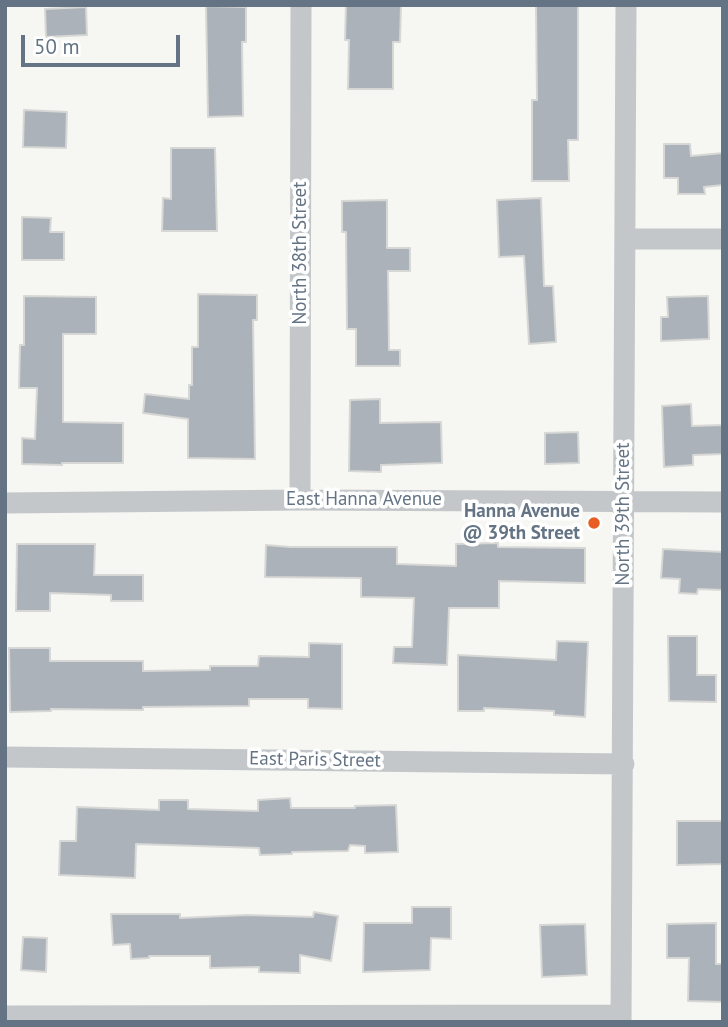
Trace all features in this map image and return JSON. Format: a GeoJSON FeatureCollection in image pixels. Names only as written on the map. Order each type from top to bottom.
{"type":"FeatureCollection","features":[{"type":"Feature","properties":{"kind":"street","name":"North 38th Street"},"geometry":{"type":"LineString","coordinates":[[300,500],[301,5]]}},
{"type":"Feature","properties":{"kind":"street","name":"North 39th Street"},"geometry":{"type":"LineString","coordinates":[[621,1018],[626,5]]}},
{"type":"Feature","properties":{"kind":"street"},"geometry":{"type":"LineString","coordinates":[[625,239],[723,239]]}},
{"type":"Feature","properties":{"kind":"street","name":"East Hanna Avenue"},"geometry":{"type":"LineString","coordinates":[[5,503],[300,500],[723,502]]}},
{"type":"Feature","properties":{"kind":"street","name":"East Paris Street"},"geometry":{"type":"LineString","coordinates":[[5,757],[624,764]]}},
{"type":"Feature","properties":{"kind":"street"},"geometry":{"type":"LineString","coordinates":[[5,1016],[621,1018]]}},
{"type":"Feature","properties":{"kind":"building"},"geometry":{"type":"Polygon","coordinates":[[[346,5],[401,5],[400,42],[393,42],[393,89],[348,89],[349,40],[345,40],[346,5]]]}},
{"type":"Feature","properties":{"kind":"building"},"geometry":{"type":"Polygon","coordinates":[[[536,5],[578,5],[578,140],[568,140],[569,181],[532,181],[532,100],[537,100],[536,5]]]}},
{"type":"Feature","properties":{"kind":"building"},"geometry":{"type":"Polygon","coordinates":[[[206,6],[246,7],[246,42],[242,42],[243,116],[208,117],[206,6]]]}},
{"type":"Feature","properties":{"kind":"building"},"geometry":{"type":"Polygon","coordinates":[[[86,7],[87,35],[46,37],[45,9],[86,7]]]}},
{"type":"Feature","properties":{"kind":"building"},"geometry":{"type":"Polygon","coordinates":[[[24,110],[67,112],[66,148],[23,147],[24,110]]]}},
{"type":"Feature","properties":{"kind":"building"},"geometry":{"type":"Polygon","coordinates":[[[664,144],[690,144],[691,156],[723,153],[723,185],[704,187],[705,194],[678,194],[678,178],[664,178],[664,144]]]}},
{"type":"Feature","properties":{"kind":"building"},"geometry":{"type":"Polygon","coordinates":[[[171,148],[215,148],[217,231],[162,231],[163,198],[171,199],[171,148]]]}},
{"type":"Feature","properties":{"kind":"building"},"geometry":{"type":"Polygon","coordinates":[[[541,198],[544,286],[553,286],[556,342],[529,344],[524,256],[499,257],[497,200],[541,198]]]}},
{"type":"Feature","properties":{"kind":"building"},"geometry":{"type":"Polygon","coordinates":[[[387,200],[387,248],[410,248],[410,271],[388,271],[389,350],[400,350],[400,366],[356,366],[356,329],[347,329],[346,232],[342,232],[342,201],[387,200]]]}},
{"type":"Feature","properties":{"kind":"building"},"geometry":{"type":"Polygon","coordinates":[[[22,217],[51,218],[50,232],[64,232],[64,260],[22,260],[22,217]]]}},
{"type":"Feature","properties":{"kind":"building"},"geometry":{"type":"Polygon","coordinates":[[[198,294],[257,295],[257,320],[253,320],[255,459],[188,458],[188,419],[143,413],[145,394],[189,399],[189,385],[192,385],[192,347],[198,347],[198,294]]]}},
{"type":"Feature","properties":{"kind":"building"},"geometry":{"type":"Polygon","coordinates":[[[24,296],[96,297],[96,334],[63,334],[63,422],[123,423],[123,463],[22,464],[22,438],[35,439],[37,388],[19,388],[20,345],[24,345],[24,296]]]}},
{"type":"Feature","properties":{"kind":"building"},"geometry":{"type":"Polygon","coordinates":[[[708,296],[709,339],[661,341],[661,317],[668,317],[667,297],[708,296]]]}},
{"type":"Feature","properties":{"kind":"building"},"geometry":{"type":"Polygon","coordinates":[[[380,399],[380,423],[441,422],[442,463],[381,465],[381,472],[349,471],[350,400],[380,399]]]}},
{"type":"Feature","properties":{"kind":"building"},"geometry":{"type":"Polygon","coordinates":[[[691,404],[692,426],[723,425],[723,454],[693,455],[693,465],[664,467],[662,406],[691,404]]]}},
{"type":"Feature","properties":{"kind":"building"},"geometry":{"type":"Polygon","coordinates":[[[578,432],[579,463],[545,464],[545,433],[578,432]]]}},
{"type":"Feature","properties":{"kind":"building"},"geometry":{"type":"Polygon","coordinates":[[[498,543],[498,547],[585,548],[585,583],[499,581],[499,608],[449,608],[447,665],[393,663],[394,647],[412,647],[414,598],[361,597],[361,578],[265,577],[266,545],[397,547],[397,564],[456,566],[456,544],[498,543]]]}},
{"type":"Feature","properties":{"kind":"building"},"geometry":{"type":"Polygon","coordinates":[[[17,544],[95,544],[94,575],[143,575],[143,601],[111,601],[111,595],[50,593],[50,611],[16,611],[17,544]]]}},
{"type":"Feature","properties":{"kind":"building"},"geometry":{"type":"Polygon","coordinates":[[[663,549],[723,552],[723,590],[698,589],[697,594],[679,593],[680,579],[661,578],[663,549]]]}},
{"type":"Feature","properties":{"kind":"building"},"geometry":{"type":"Polygon","coordinates":[[[668,636],[697,636],[697,675],[716,675],[716,702],[669,701],[668,636]]]}},
{"type":"Feature","properties":{"kind":"building"},"geometry":{"type":"Polygon","coordinates":[[[557,641],[588,642],[585,717],[554,715],[554,711],[484,708],[484,711],[458,711],[458,655],[556,660],[557,641]]]}},
{"type":"Feature","properties":{"kind":"building"},"geometry":{"type":"Polygon","coordinates":[[[309,643],[342,644],[342,709],[308,708],[308,699],[249,699],[249,706],[10,712],[9,648],[50,648],[50,661],[143,661],[143,671],[210,670],[210,666],[258,666],[259,656],[309,657],[309,643]]]}},
{"type":"Feature","properties":{"kind":"building"},"geometry":{"type":"Polygon","coordinates":[[[290,798],[291,808],[396,805],[398,852],[365,853],[365,846],[350,845],[348,851],[260,855],[259,848],[136,844],[135,878],[59,875],[60,841],[76,841],[77,807],[159,810],[159,800],[188,800],[188,809],[258,811],[258,800],[290,798]]]}},
{"type":"Feature","properties":{"kind":"building"},"geometry":{"type":"Polygon","coordinates":[[[677,821],[723,821],[723,864],[677,865],[677,821]]]}},
{"type":"Feature","properties":{"kind":"building"},"geometry":{"type":"Polygon","coordinates":[[[412,907],[451,907],[451,939],[431,938],[430,970],[363,972],[364,923],[412,923],[412,907]]]}},
{"type":"Feature","properties":{"kind":"building"},"geometry":{"type":"Polygon","coordinates":[[[314,912],[338,916],[331,961],[300,955],[300,973],[259,972],[259,967],[210,968],[210,956],[149,956],[131,959],[130,944],[113,945],[111,914],[180,914],[180,918],[247,915],[313,917],[314,912]]]}},
{"type":"Feature","properties":{"kind":"building"},"geometry":{"type":"Polygon","coordinates":[[[716,923],[716,964],[723,964],[723,1002],[688,1001],[689,958],[667,958],[667,924],[716,923]]]}},
{"type":"Feature","properties":{"kind":"building"},"geometry":{"type":"Polygon","coordinates":[[[585,924],[587,975],[542,977],[540,925],[585,924]]]}},
{"type":"Feature","properties":{"kind":"building"},"geometry":{"type":"Polygon","coordinates":[[[23,937],[47,938],[46,972],[21,970],[23,937]]]}},
{"type":"Feature","properties":{"kind":"place","name":"Hanna Avenue @ 39th Street"},"geometry":{"type":"Point","coordinates":[594,523]}}]}
